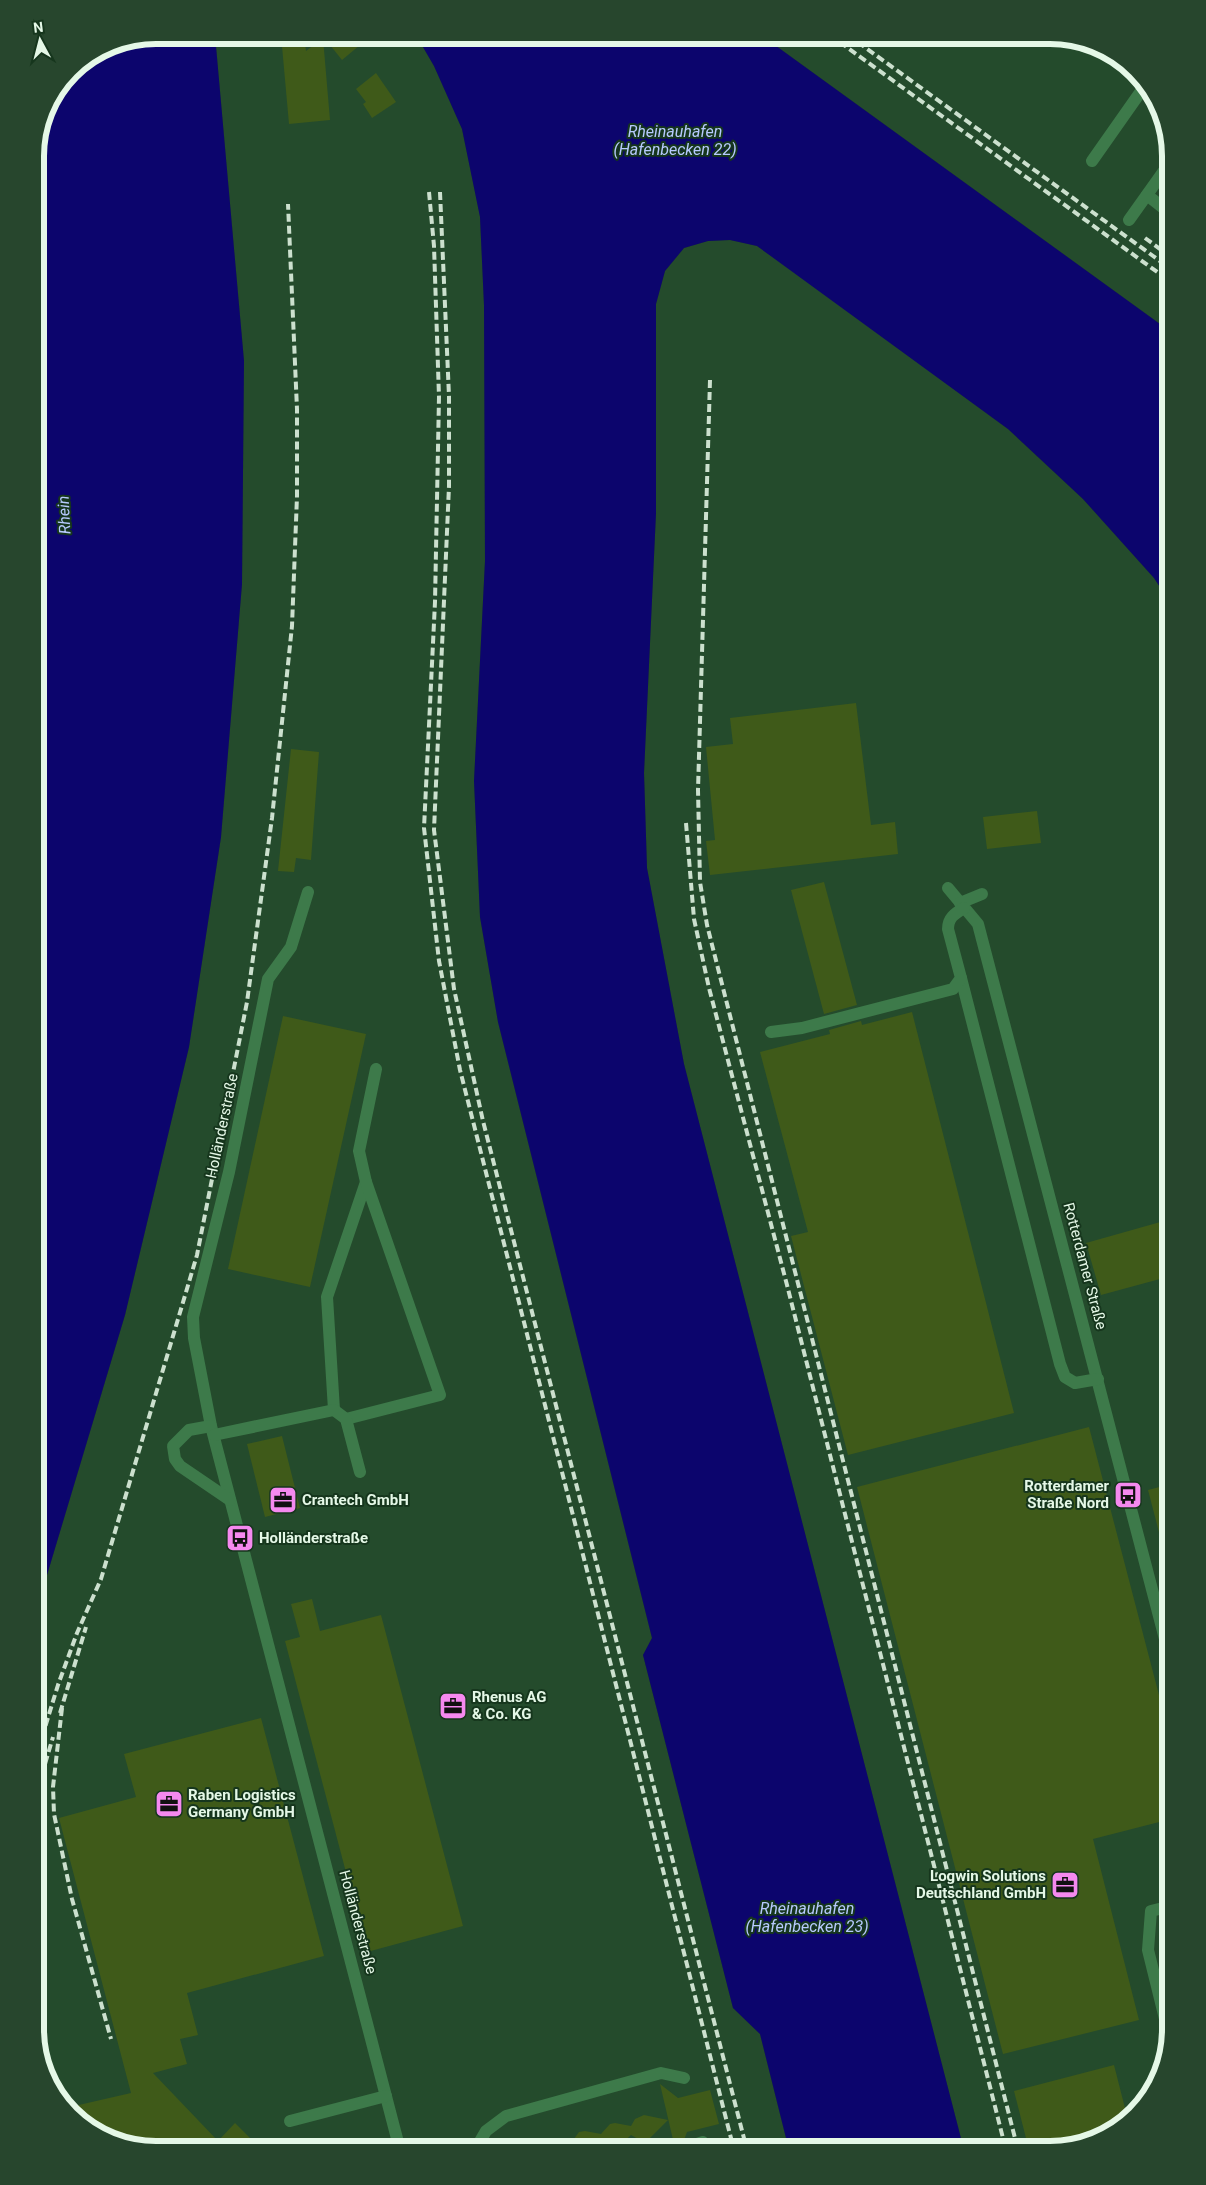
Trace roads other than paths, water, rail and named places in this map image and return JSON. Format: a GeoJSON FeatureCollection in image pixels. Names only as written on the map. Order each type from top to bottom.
{"type":"FeatureCollection","features":[{"type":"Feature","properties":{"kind":"street"},"geometry":{"type":"LineString","coordinates":[[1092,161],[1141,91]]}},
{"type":"Feature","properties":{"kind":"street"},"geometry":{"type":"LineString","coordinates":[[1129,220],[1162,174]]}},
{"type":"Feature","properties":{"kind":"street"},"geometry":{"type":"LineString","coordinates":[[1146,196],[1162,208]]}},
{"type":"Feature","properties":{"kind":"street","name":"Rotterdamer Straße"},"geometry":{"type":"LineString","coordinates":[[948,888],[978,924],[1098,1379],[1162,1609]]}},
{"type":"Feature","properties":{"kind":"street","name":"Holländerstraße"},"geometry":{"type":"LineString","coordinates":[[308,892],[292,947],[268,978],[229,1172],[193,1317],[194,1338],[212,1430],[398,2141]]}},
{"type":"Feature","properties":{"kind":"street"},"geometry":{"type":"LineString","coordinates":[[982,894],[962,906],[951,916],[948,922],[948,929],[1060,1364],[1065,1378],[1075,1383],[1098,1379]]}},
{"type":"Feature","properties":{"kind":"street"},"geometry":{"type":"LineString","coordinates":[[771,1032],[802,1028],[937,994],[954,989],[961,978]]}},
{"type":"Feature","properties":{"kind":"street"},"geometry":{"type":"LineString","coordinates":[[346,1419],[440,1395],[366,1182],[359,1151],[376,1068]]}},
{"type":"Feature","properties":{"kind":"street"},"geometry":{"type":"LineString","coordinates":[[334,1410],[327,1297],[366,1182]]}},
{"type":"Feature","properties":{"kind":"street"},"geometry":{"type":"LineString","coordinates":[[230,1500],[180,1466],[173,1453],[173,1446],[189,1430],[212,1430],[334,1410],[346,1419],[360,1472]]}},
{"type":"Feature","properties":{"kind":"street"},"geometry":{"type":"LineString","coordinates":[[1162,1908],[1151,1911],[1148,1950],[1162,2007]]}},
{"type":"Feature","properties":{"kind":"street"},"geometry":{"type":"LineString","coordinates":[[481,2141],[486,2131],[506,2116],[662,2073],[684,2078]]}},
{"type":"Feature","properties":{"kind":"street"},"geometry":{"type":"LineString","coordinates":[[290,2121],[386,2096]]}},
{"type":"Feature","properties":{"kind":"water","name":"Rhein"},"geometry":{"type":"Polygon","coordinates":[[[148,44],[216,44],[244,361],[242,584],[221,837],[189,1047],[125,1315],[44,1585],[44,148],[52,113],[63,93],[93,63],[113,52],[134,46],[148,44]]]}},
{"type":"Feature","properties":{"kind":"water","name":"Rheinauhafen (Hafenbecken 23)"},"geometry":{"type":"Polygon","coordinates":[[[421,44],[773,44],[1162,325],[1162,590],[1154,578],[1083,499],[1008,429],[757,246],[730,240],[708,241],[684,248],[665,271],[656,304],[656,513],[644,773],[647,868],[684,1064],[962,2141],[787,2141],[760,2034],[733,2008],[643,1655],[652,1638],[498,1022],[480,917],[474,781],[485,561],[484,305],[480,217],[462,129],[434,66],[421,44]]]}},
{"type":"Feature","properties":{"kind":"railway"},"geometry":{"type":"LineString","coordinates":[[842,44],[1162,275]]}},
{"type":"Feature","properties":{"kind":"railway"},"geometry":{"type":"LineString","coordinates":[[860,44],[1162,262]]}},
{"type":"Feature","properties":{"kind":"railway"},"geometry":{"type":"LineString","coordinates":[[429,192],[434,246],[439,397],[435,602],[424,828],[439,961],[460,1070],[732,2141]]}},
{"type":"Feature","properties":{"kind":"railway"},"geometry":{"type":"LineString","coordinates":[[440,192],[449,396],[449,486],[434,830],[454,989],[483,1121],[745,2141]]}},
{"type":"Feature","properties":{"kind":"railway"},"geometry":{"type":"LineString","coordinates":[[44,1731],[77,1633],[101,1579],[197,1255],[247,1002],[272,818],[292,626],[297,496],[297,409],[288,204]]}},
{"type":"Feature","properties":{"kind":"railway"},"geometry":{"type":"LineString","coordinates":[[1145,238],[1162,250]]}},
{"type":"Feature","properties":{"kind":"railway"},"geometry":{"type":"LineString","coordinates":[[710,380],[698,790],[700,882],[707,925],[1016,2141]]}},
{"type":"Feature","properties":{"kind":"railway"},"geometry":{"type":"LineString","coordinates":[[686,823],[694,919],[709,988],[787,1285],[1004,2141]]}},
{"type":"Feature","properties":{"kind":"railway"},"geometry":{"type":"LineString","coordinates":[[60,1713],[86,1627]]}},
{"type":"Feature","properties":{"kind":"railway"},"geometry":{"type":"LineString","coordinates":[[62,1708],[53,1787],[54,1814],[72,1899],[111,2039]]}},
{"type":"Feature","properties":{"kind":"railway"},"geometry":{"type":"LineString","coordinates":[[44,1768],[53,1737]]}},
{"type":"Feature","properties":{"kind":"place","name":"Rotterdamer Straße Nord"},"geometry":{"type":"Point","coordinates":[1128,1495]}},
{"type":"Feature","properties":{"kind":"place","name":"Crantech GmbH"},"geometry":{"type":"Point","coordinates":[283,1500]}},
{"type":"Feature","properties":{"kind":"place","name":"Holländerstraße"},"geometry":{"type":"Point","coordinates":[240,1538]}},
{"type":"Feature","properties":{"kind":"place","name":"Rhenus AG & Co. KG"},"geometry":{"type":"Point","coordinates":[453,1706]}},
{"type":"Feature","properties":{"kind":"place","name":"Raben Logistics Germany GmbH"},"geometry":{"type":"Point","coordinates":[169,1804]}},
{"type":"Feature","properties":{"kind":"place","name":"Logwin Solutions Deutschland GmbH"},"geometry":{"type":"Point","coordinates":[1065,1885]}},
{"type":"Feature","properties":{"kind":"water label","name":"Rheinauhafen (Hafenbecken 22)"},"geometry":{"type":"Point","coordinates":[675,140]}}]}
